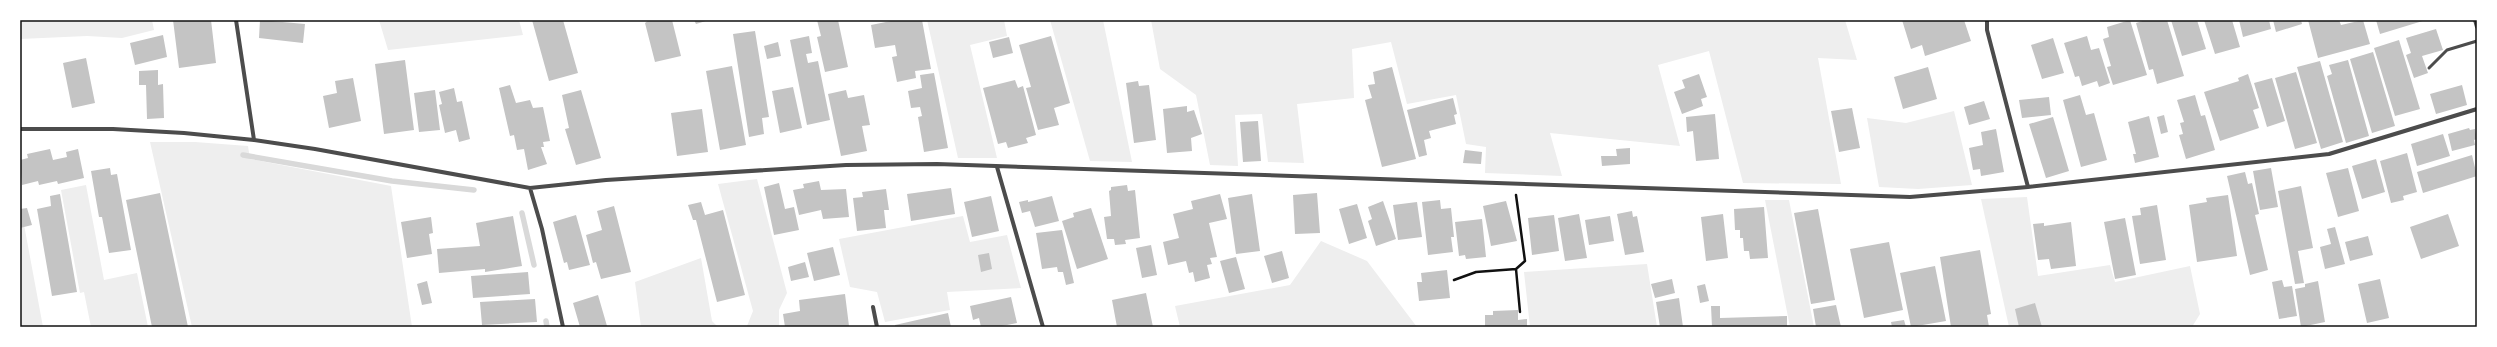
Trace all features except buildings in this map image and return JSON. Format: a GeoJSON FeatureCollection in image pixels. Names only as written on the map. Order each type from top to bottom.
{"type":"FeatureCollection","features":[{"type":"Feature","properties":{"kind":"street"},"geometry":{"type":"LineString","coordinates":[[236,20],[254,140]]}},
{"type":"Feature","properties":{"kind":"street"},"geometry":{"type":"LineString","coordinates":[[1988,20],[1987,30],[2028,187]]}},
{"type":"Feature","properties":{"kind":"street"},"geometry":{"type":"LineString","coordinates":[[2475,20],[2477,27]]}},
{"type":"Feature","properties":{"kind":"street"},"geometry":{"type":"LineString","coordinates":[[20,129],[113,129],[184,133],[254,140],[315,149],[530,188],[606,180],[846,165],[937,164],[1910,197],[2028,187],[2330,154],[2477,109]]}},
{"type":"Feature","properties":{"kind":"street"},"geometry":{"type":"LineString","coordinates":[[997,167],[1044,327]]}},
{"type":"Feature","properties":{"kind":"street"},"geometry":{"type":"LineString","coordinates":[[530,188],[542,229],[563,327]]}},
{"type":"Feature","properties":{"kind":"street"},"geometry":{"type":"LineString","coordinates":[[873,307],[877,327]]}},
{"type":"Feature","properties":{"kind":"lane"},"geometry":{"type":"LineString","coordinates":[[2429,68],[2447,50],[2477,41]]}},
{"type":"Feature","properties":{"kind":"path"},"geometry":{"type":"LineString","coordinates":[[1454,280],[1476,272],[1516,269],[1525,261],[1515,184]]}},
{"type":"Feature","properties":{"kind":"path"},"geometry":{"type":"LineString","coordinates":[[1516,269],[1520,312]]}},
{"type":"Feature","properties":{"kind":"shaded area"},"geometry":{"type":"Polygon","coordinates":[[[20,20],[152,20],[154,30],[122,38],[87,36],[20,39],[20,20]]]}},
{"type":"Feature","properties":{"kind":"shaded area"},"geometry":{"type":"Polygon","coordinates":[[[379,20],[519,20],[523,35],[388,50],[379,20]]]}},
{"type":"Feature","properties":{"kind":"shaded area"},"geometry":{"type":"Polygon","coordinates":[[[927,20],[1004,20],[1007,36],[970,45],[997,158],[958,158],[927,20]]]}},
{"type":"Feature","properties":{"kind":"shaded area"},"geometry":{"type":"Polygon","coordinates":[[[1050,20],[1103,20],[1132,162],[1090,161],[1050,20]]]}},
{"type":"Feature","properties":{"kind":"shaded area"},"geometry":{"type":"Polygon","coordinates":[[[1151,20],[1845,20],[1857,60],[1818,58],[1841,184],[1743,183],[1709,51],[1658,65],[1680,146],[1550,133],[1562,176],[1485,173],[1486,147],[1466,144],[1456,95],[1407,104],[1391,42],[1352,49],[1354,98],[1297,104],[1304,163],[1268,162],[1262,114],[1235,115],[1238,166],[1210,165],[1196,95],[1160,69],[1151,20]]]}},
{"type":"Feature","properties":{"kind":"shaded area"},"geometry":{"type":"Polygon","coordinates":[[[1954,111],[1972,185],[1918,189],[1879,187],[1867,118],[1906,123],[1954,111]]]}},
{"type":"Feature","properties":{"kind":"shaded area"},"geometry":{"type":"Polygon","coordinates":[[[150,142],[195,142],[248,146],[250,159],[391,186],[412,327],[192,327],[150,142]]]}},
{"type":"Feature","properties":{"kind":"shaded area"},"geometry":{"type":"Polygon","coordinates":[[[757,179],[787,293],[779,310],[779,327],[742,327],[747,326],[753,311],[718,184],[757,179]]]}},
{"type":"Feature","properties":{"kind":"shaded area"},"geometry":{"type":"Polygon","coordinates":[[[86,185],[104,280],[137,273],[148,327],[91,327],[84,292],[80,293],[61,190],[86,185]]]}},
{"type":"Feature","properties":{"kind":"shaded area"},"geometry":{"type":"Polygon","coordinates":[[[2027,197],[2038,276],[2110,265],[2115,282],[2190,266],[2200,314],[2192,327],[2009,327],[1981,199],[2027,197]]]}},
{"type":"Feature","properties":{"kind":"shaded area"},"geometry":{"type":"Polygon","coordinates":[[[1765,200],[1789,200],[1814,327],[1790,327],[1765,200]]]}},
{"type":"Feature","properties":{"kind":"shaded area"},"geometry":{"type":"Polygon","coordinates":[[[20,203],[43,327],[20,327],[20,203]]]}},
{"type":"Feature","properties":{"kind":"shaded area"},"geometry":{"type":"Polygon","coordinates":[[[963,216],[970,242],[1007,235],[1021,288],[947,292],[950,310],[885,322],[877,292],[850,287],[839,239],[963,216]]]}},
{"type":"Feature","properties":{"kind":"shaded area"},"geometry":{"type":"Polygon","coordinates":[[[1321,241],[1367,261],[1417,327],[1180,327],[1175,306],[1290,285],[1321,241]]]}},
{"type":"Feature","properties":{"kind":"shaded area"},"geometry":{"type":"Polygon","coordinates":[[[701,258],[712,321],[718,327],[641,327],[635,282],[701,258]]]}},
{"type":"Feature","properties":{"kind":"shaded area"},"geometry":{"type":"Polygon","coordinates":[[[1647,264],[1657,327],[1530,327],[1524,272],[1647,264]]]}},
{"type":"Feature","properties":{"kind":"waterway"},"geometry":{"type":"LineString","coordinates":[[243,155],[392,181],[474,190]]}},
{"type":"Feature","properties":{"kind":"waterway"},"geometry":{"type":"LineString","coordinates":[[522,213],[534,265]]}},
{"type":"Feature","properties":{"kind":"waterway"},"geometry":{"type":"LineString","coordinates":[[546,321],[547,327]]}}]}
